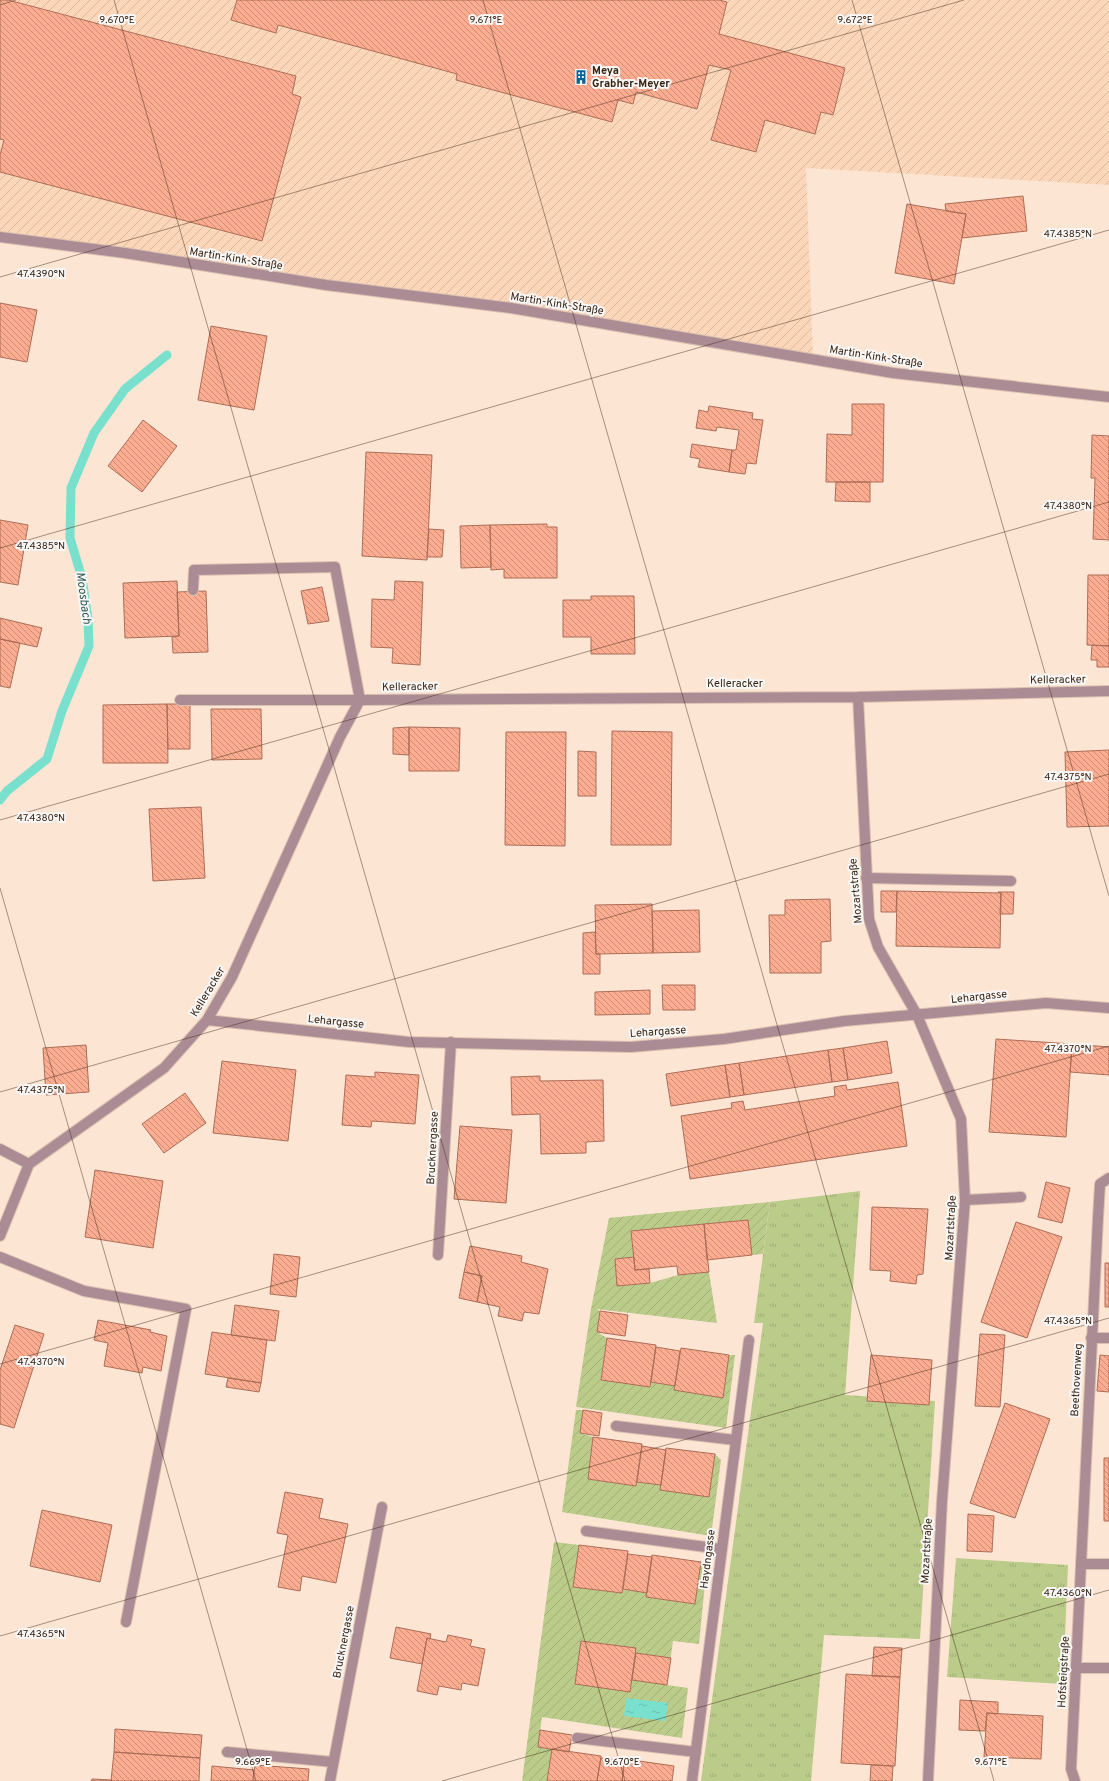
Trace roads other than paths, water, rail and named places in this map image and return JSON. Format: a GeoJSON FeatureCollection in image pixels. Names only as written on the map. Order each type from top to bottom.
{"type":"FeatureCollection","features":[{"type":"Feature","properties":{"kind":"street","name":"Martin-Kink-Straße"},"geometry":{"type":"LineString","coordinates":[[0,237],[125,253],[326,285],[511,308],[893,373],[1109,397]]}},
{"type":"Feature","properties":{"kind":"street"},"geometry":{"type":"LineString","coordinates":[[194,590],[194,570],[336,567],[360,700]]}},
{"type":"Feature","properties":{"kind":"street","name":"Kelleracker"},"geometry":{"type":"LineString","coordinates":[[180,700],[858,696],[1109,691]]}},
{"type":"Feature","properties":{"kind":"street","name":"Mozartstraße"},"geometry":{"type":"LineString","coordinates":[[858,696],[869,919],[878,948],[917,1015],[961,1119],[965,1200],[942,1501],[928,1781]]}},
{"type":"Feature","properties":{"kind":"street","name":"Kelleracker"},"geometry":{"type":"LineString","coordinates":[[28,1164],[164,1068],[206,1020],[232,977],[340,737],[360,700]]}},
{"type":"Feature","properties":{"kind":"street"},"geometry":{"type":"LineString","coordinates":[[866,878],[1012,882]]}},
{"type":"Feature","properties":{"kind":"street","name":"Lehargasse"},"geometry":{"type":"LineString","coordinates":[[206,1020],[409,1042],[631,1046],[724,1039],[844,1021],[1046,1003],[1109,1008]]}},
{"type":"Feature","properties":{"kind":"street","name":"Brucknergasse"},"geometry":{"type":"LineString","coordinates":[[438,1255],[451,1042]]}},
{"type":"Feature","properties":{"kind":"street"},"geometry":{"type":"LineString","coordinates":[[0,1149],[28,1164],[0,1236]]}},
{"type":"Feature","properties":{"kind":"street","name":"Beethovenweg"},"geometry":{"type":"LineString","coordinates":[[1081,1564],[1091,1338],[1100,1184],[1109,1178]]}},
{"type":"Feature","properties":{"kind":"street"},"geometry":{"type":"LineString","coordinates":[[965,1200],[1021,1197]]}},
{"type":"Feature","properties":{"kind":"street"},"geometry":{"type":"LineString","coordinates":[[0,1257],[84,1291],[186,1309],[126,1622]]}},
{"type":"Feature","properties":{"kind":"street"},"geometry":{"type":"LineString","coordinates":[[1091,1338],[1109,1338]]}},
{"type":"Feature","properties":{"kind":"street","name":"Haydngasse"},"geometry":{"type":"LineString","coordinates":[[692,1781],[748,1340]]}},
{"type":"Feature","properties":{"kind":"street"},"geometry":{"type":"LineString","coordinates":[[616,1426],[735,1440]]}},
{"type":"Feature","properties":{"kind":"street","name":"Brucknergasse"},"geometry":{"type":"LineString","coordinates":[[330,1781],[382,1507]]}},
{"type":"Feature","properties":{"kind":"street"},"geometry":{"type":"LineString","coordinates":[[586,1531],[721,1549]]}},
{"type":"Feature","properties":{"kind":"street"},"geometry":{"type":"LineString","coordinates":[[1081,1564],[1109,1564]]}},
{"type":"Feature","properties":{"kind":"street","name":"Hofsteigstraße"},"geometry":{"type":"LineString","coordinates":[[1075,1781],[1071,1768],[1081,1564]]}},
{"type":"Feature","properties":{"kind":"street"},"geometry":{"type":"LineString","coordinates":[[1076,1668],[1109,1668]]}},
{"type":"Feature","properties":{"kind":"street"},"geometry":{"type":"LineString","coordinates":[[577,1738],[696,1752]]}},
{"type":"Feature","properties":{"kind":"street"},"geometry":{"type":"LineString","coordinates":[[227,1752],[333,1762]]}},
{"type":"Feature","properties":{"kind":"water"},"geometry":{"type":"Polygon","coordinates":[[[626,1698],[668,1703],[665,1721],[624,1716],[626,1698]]]}},
{"type":"Feature","properties":{"kind":"waterway","name":"Moosbach"},"geometry":{"type":"LineString","coordinates":[[0,800],[7,791],[47,759],[62,711],[89,646],[88,619],[82,578],[70,538],[71,488],[94,433],[125,389],[167,355]]}},
{"type":"Feature","properties":{"kind":"place","name":"Meya Grabher-Meyer"},"geometry":{"type":"Point","coordinates":[581,77]}}]}
